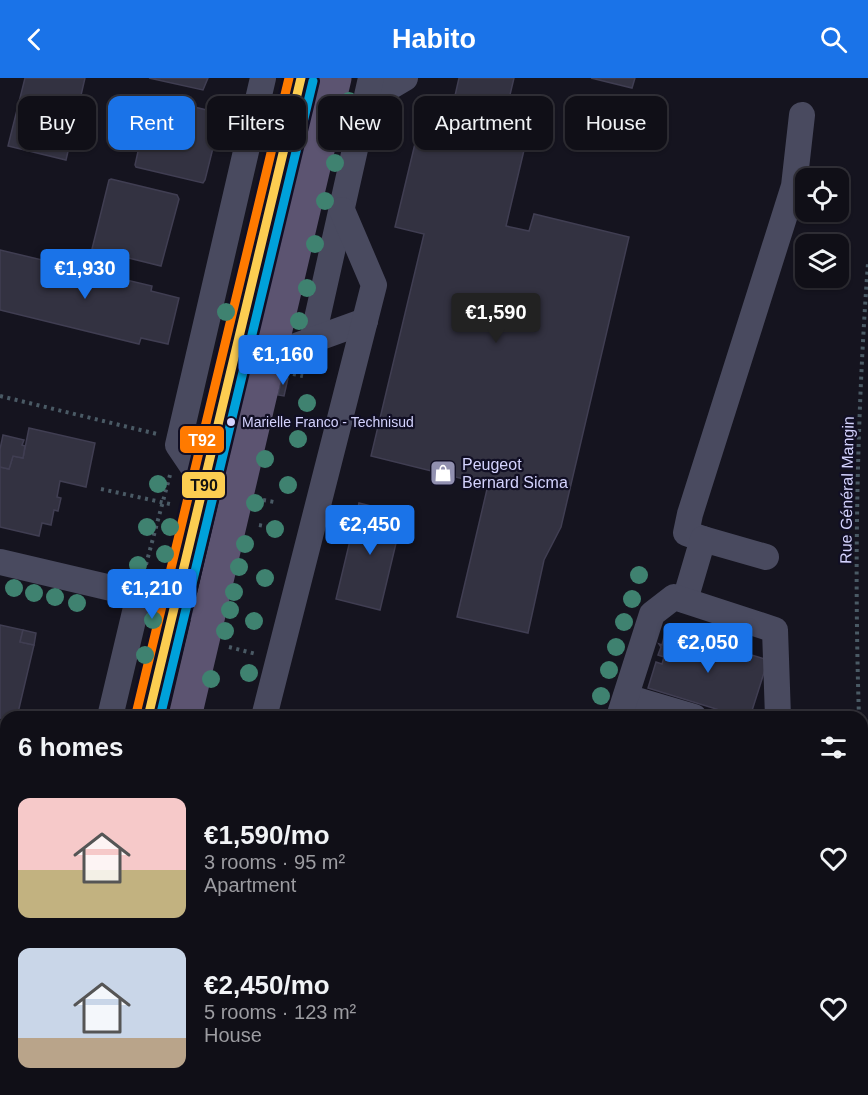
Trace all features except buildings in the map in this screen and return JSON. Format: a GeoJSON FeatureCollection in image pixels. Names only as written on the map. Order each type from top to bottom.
{"type":"FeatureCollection","features":[{"type":"Feature","properties":{"kind":"main road"},"geometry":{"type":"LineString","coordinates":[[149,711],[302,78]]}},
{"type":"Feature","properties":{"kind":"main road"},"geometry":{"type":"LineString","coordinates":[[186,711],[332,92]]}},
{"type":"Feature","properties":{"kind":"street"},"geometry":{"type":"LineString","coordinates":[[237,491],[205,485],[178,443],[263,78]]}},
{"type":"Feature","properties":{"kind":"street"},"geometry":{"type":"LineString","coordinates":[[312,341],[369,89],[405,78]]}},
{"type":"Feature","properties":{"kind":"street"},"geometry":{"type":"LineString","coordinates":[[332,92],[353,161]]}},
{"type":"Feature","properties":{"kind":"street"},"geometry":{"type":"LineString","coordinates":[[766,556],[686,533],[690,514],[795,186],[802,115]]}},
{"type":"Feature","properties":{"kind":"street"},"geometry":{"type":"LineString","coordinates":[[266,711],[374,285],[342,210]]}},
{"type":"Feature","properties":{"kind":"street"},"geometry":{"type":"LineString","coordinates":[[271,355],[365,321]]}},
{"type":"Feature","properties":{"kind":"street"},"geometry":{"type":"LineString","coordinates":[[685,600],[703,539]]}},
{"type":"Feature","properties":{"kind":"street"},"geometry":{"type":"LineString","coordinates":[[0,562],[209,611]]}},
{"type":"Feature","properties":{"kind":"street"},"geometry":{"type":"LineString","coordinates":[[111,711],[138,595]]}},
{"type":"Feature","properties":{"kind":"street"},"geometry":{"type":"LineString","coordinates":[[651,711],[622,707],[652,614],[674,597],[775,630],[778,711]]}},
{"type":"Feature","properties":{"kind":"path","name":"Rue Général Mangin"},"geometry":{"type":"LineString","coordinates":[[858,711],[857,516],[863,332],[868,263]]}},
{"type":"Feature","properties":{"kind":"path"},"geometry":{"type":"LineString","coordinates":[[0,396],[178,443],[138,595]]}},
{"type":"Feature","properties":{"kind":"transit line","name":"T92"},"geometry":{"type":"LineString","coordinates":[[137,711],[289,78]]}},
{"type":"Feature","properties":{"kind":"transit line","name":"T90"},"geometry":{"type":"LineString","coordinates":[[149,711],[301,78]]}},
{"type":"Feature","properties":{"kind":"transit line"},"geometry":{"type":"LineString","coordinates":[[161,711],[313,81]]}},
{"type":"Feature","properties":{"kind":"place","name":"Marielle Franco - Technisud"},"geometry":{"type":"Point","coordinates":[231,422]}},
{"type":"Feature","properties":{"kind":"place","name":"Peugeot Bernard Sicma"},"geometry":{"type":"Point","coordinates":[443,473]}}]}
